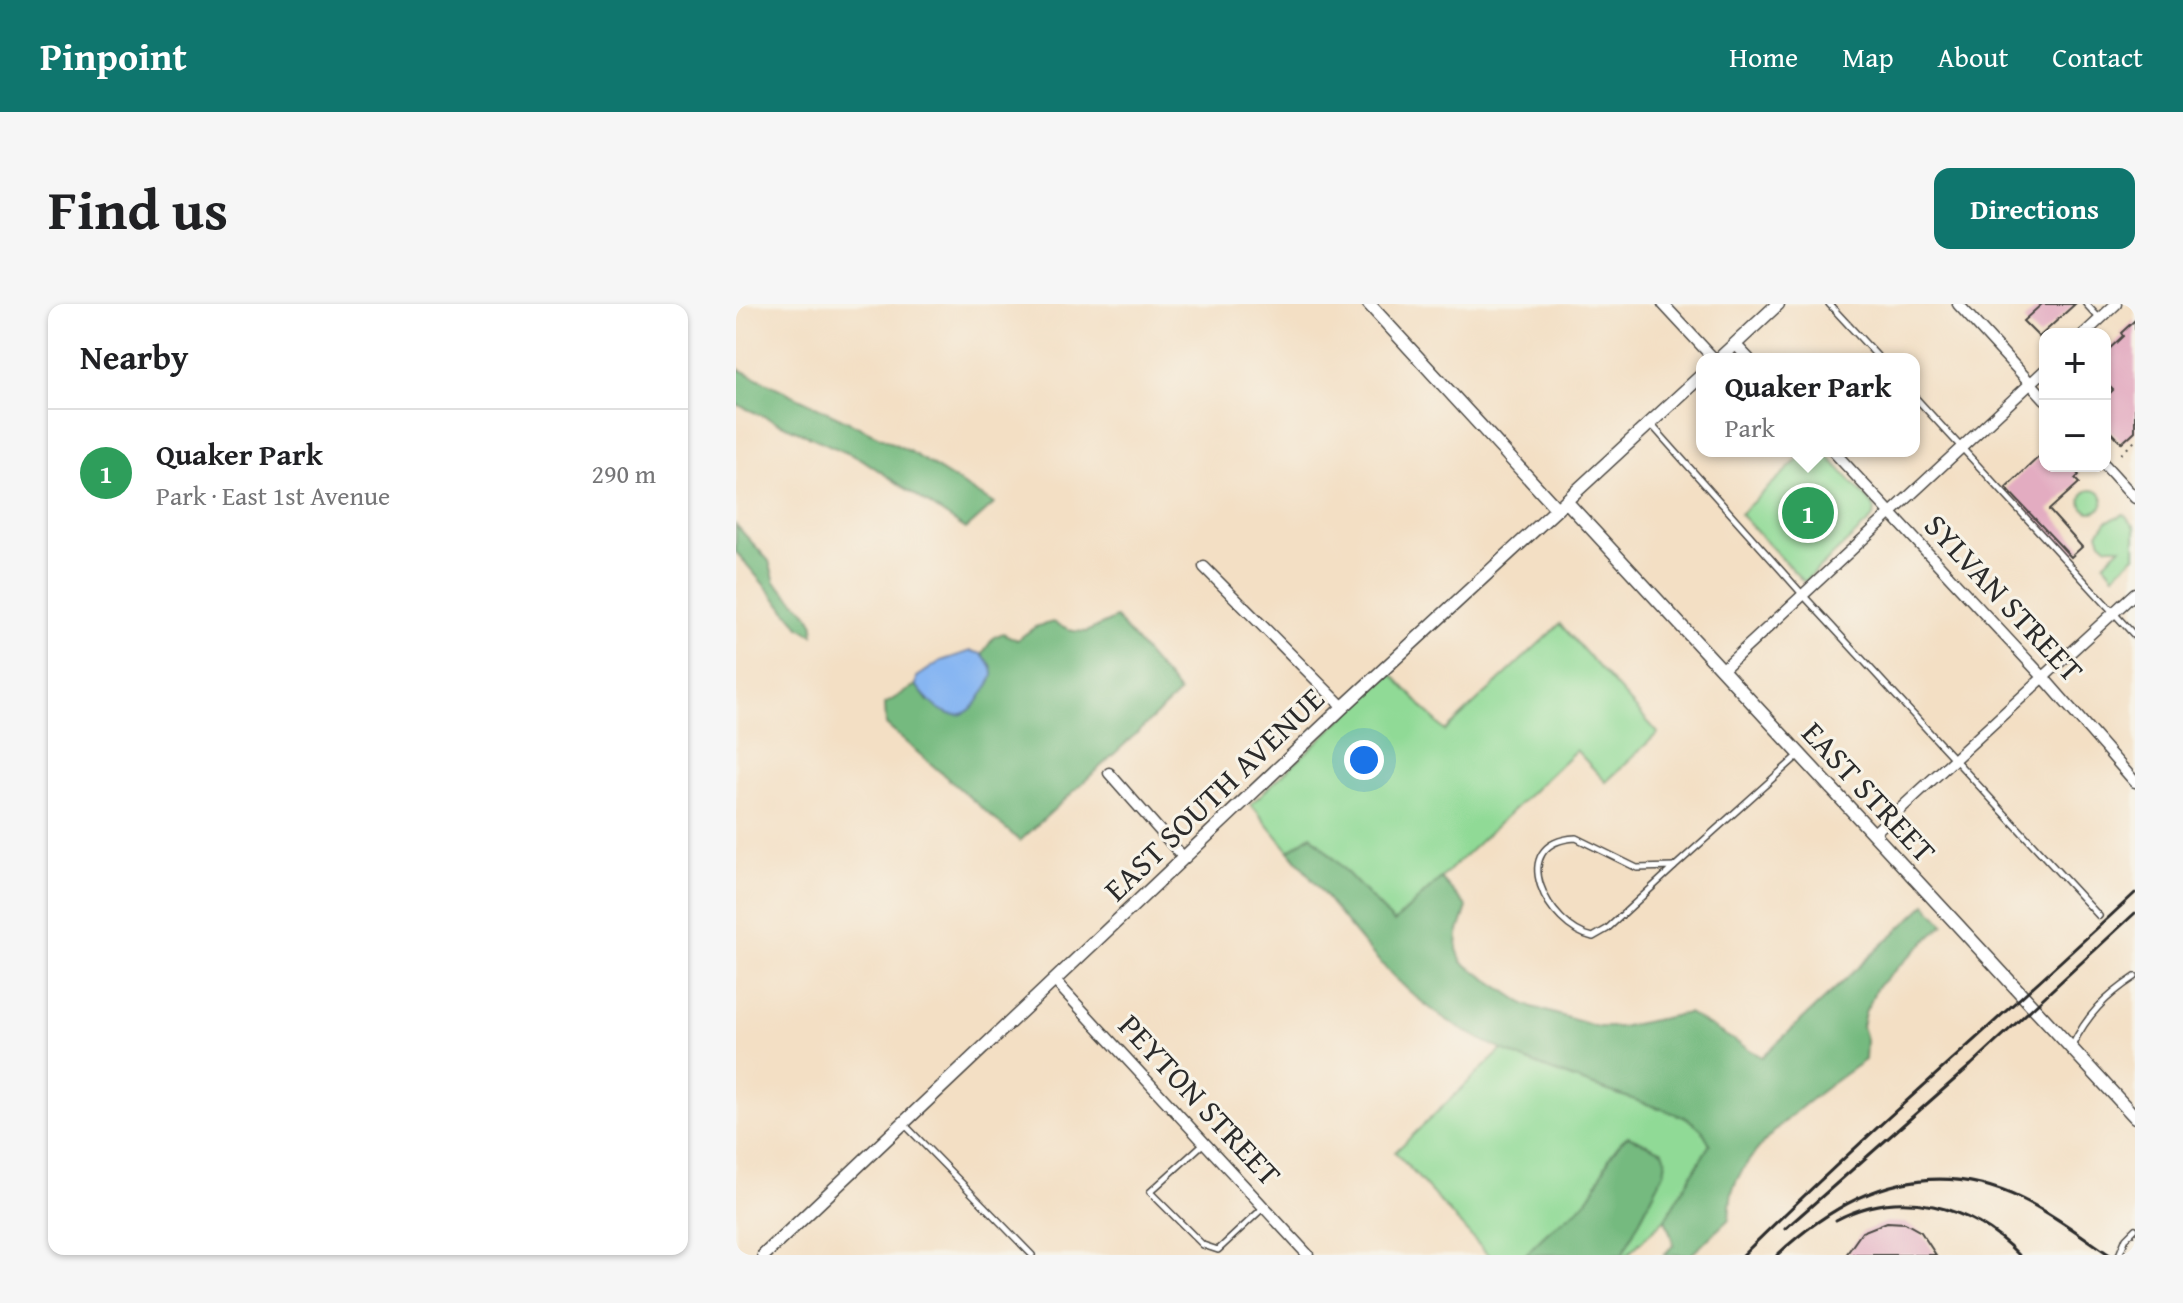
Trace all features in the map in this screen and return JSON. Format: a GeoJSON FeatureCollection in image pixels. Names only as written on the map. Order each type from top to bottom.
{"type":"FeatureCollection","features":[{"type":"Feature","properties":{"kind":"street","name":"EAST STREET"},"geometry":{"type":"LineString","coordinates":[[1369,304],[1722,670],[2135,1117]]}},
{"type":"Feature","properties":{"kind":"street"},"geometry":{"type":"LineString","coordinates":[[1663,304],[1710,353]]}},
{"type":"Feature","properties":{"kind":"street"},"geometry":{"type":"LineString","coordinates":[[1724,353],[1778,304]]}},
{"type":"Feature","properties":{"kind":"street"},"geometry":{"type":"LineString","coordinates":[[1958,304],[2039,392]]}},
{"type":"Feature","properties":{"kind":"street"},"geometry":{"type":"LineString","coordinates":[[2090,328],[2116,304]]}},
{"type":"Feature","properties":{"kind":"street"},"geometry":{"type":"LineString","coordinates":[[1735,344],[1743,353]]}},
{"type":"Feature","properties":{"kind":"street"},"geometry":{"type":"LineString","coordinates":[[1722,670],[2039,376]]}},
{"type":"Feature","properties":{"kind":"street","name":"EAST SOUTH AVENUE"},"geometry":{"type":"LineString","coordinates":[[764,1255],[1343,707],[1696,381]]}},
{"type":"Feature","properties":{"kind":"street","name":"SYLVAN STREET"},"geometry":{"type":"LineString","coordinates":[[1839,457],[2044,678],[2135,782]]}},
{"type":"Feature","properties":{"kind":"street"},"geometry":{"type":"LineString","coordinates":[[2111,471],[2135,497]]}},
{"type":"Feature","properties":{"kind":"street"},"geometry":{"type":"LineString","coordinates":[[1204,567],[1343,707]]}},
{"type":"Feature","properties":{"kind":"street"},"geometry":{"type":"LineString","coordinates":[[1873,834],[2135,593]]}},
{"type":"Feature","properties":{"kind":"street"},"geometry":{"type":"LineString","coordinates":[[1109,773],[1184,858]]}},
{"type":"Feature","properties":{"kind":"street","name":"PEYTON STREET"},"geometry":{"type":"LineString","coordinates":[[1055,981],[1308,1255]]}},
{"type":"Feature","properties":{"kind":"lane"},"geometry":{"type":"LineString","coordinates":[[1829,304],[1874,353]]}},
{"type":"Feature","properties":{"kind":"lane"},"geometry":{"type":"LineString","coordinates":[[2086,304],[2100,319]]}},
{"type":"Feature","properties":{"kind":"lane"},"geometry":{"type":"LineString","coordinates":[[1920,402],[2135,636]]}},
{"type":"Feature","properties":{"kind":"lane"},"geometry":{"type":"LineString","coordinates":[[1650,423],[1803,595],[2099,916]]}},
{"type":"Feature","properties":{"kind":"lane"},"geometry":{"type":"LineString","coordinates":[[1674,867],[1637,868],[1576,838],[1561,839],[1547,845],[1537,866],[1540,888],[1549,903],[1580,934],[1593,937],[1607,929],[1799,754]]}},
{"type":"Feature","properties":{"kind":"lane"},"geometry":{"type":"LineString","coordinates":[[2071,1049],[2082,1025],[2100,1003],[2135,977]]}},
{"type":"Feature","properties":{"kind":"lane"},"geometry":{"type":"LineString","coordinates":[[904,1124],[1032,1255]]}},
{"type":"Feature","properties":{"kind":"lane"},"geometry":{"type":"LineString","coordinates":[[1204,1143],[1150,1192],[1203,1245],[1218,1250],[1264,1208]]}},
{"type":"Feature","properties":{"kind":"lane"},"geometry":{"type":"LineString","coordinates":[[2119,1255],[2126,1238],[2135,1229]]}},
{"type":"Feature","properties":{"kind":"path"},"geometry":{"type":"LineString","coordinates":[[2121,454],[2135,441]]}},
{"type":"Feature","properties":{"kind":"green space"},"geometry":{"type":"Polygon","coordinates":[[[736,368],[909,451],[994,504],[966,529],[863,460],[736,404],[736,368]]]}},
{"type":"Feature","properties":{"kind":"green space"},"geometry":{"type":"Polygon","coordinates":[[[1801,457],[1829,457],[1875,511],[1872,519],[1804,582],[1740,514],[1801,457]]]}},
{"type":"Feature","properties":{"kind":"green space"},"geometry":{"type":"Polygon","coordinates":[[[2092,490],[2100,493],[2103,501],[2100,509],[2092,512],[2084,509],[2081,501],[2084,493],[2092,490]]]}},
{"type":"Feature","properties":{"kind":"green space"},"geometry":{"type":"Polygon","coordinates":[[[2124,514],[2135,527],[2135,556],[2114,575],[2104,563],[2121,547],[2108,547],[2098,533],[2107,521],[2124,514]]]}},
{"type":"Feature","properties":{"kind":"green space"},"geometry":{"type":"Polygon","coordinates":[[[736,525],[769,561],[775,582],[808,614],[814,625],[813,635],[800,627],[736,552],[736,525]]]}},
{"type":"Feature","properties":{"kind":"green space"},"geometry":{"type":"Polygon","coordinates":[[[1116,618],[1180,693],[1020,841],[886,725],[885,704],[916,685],[928,701],[991,665],[982,654],[994,637],[1003,633],[1017,640],[1035,627],[1053,622],[1073,631],[1086,632],[1116,618]]]}},
{"type":"Feature","properties":{"kind":"green space"},"geometry":{"type":"Polygon","coordinates":[[[1560,624],[1658,733],[1606,782],[1576,750],[1394,923],[1311,835],[1289,851],[1251,804],[1391,673],[1445,731],[1560,624]]]}},
{"type":"Feature","properties":{"kind":"green space"},"geometry":{"type":"Polygon","coordinates":[[[1311,835],[1394,922],[1441,878],[1467,907],[1458,934],[1457,949],[1462,962],[1526,1005],[1598,1027],[1620,1027],[1688,1013],[1762,1057],[1926,904],[1944,924],[1877,987],[1862,1026],[1866,1040],[1865,1060],[1790,1117],[1755,1152],[1733,1189],[1729,1219],[1691,1255],[1664,1255],[1674,1244],[1665,1219],[1710,1144],[1702,1130],[1687,1118],[1528,1061],[1441,1016],[1378,960],[1289,851],[1311,835]]]}},
{"type":"Feature","properties":{"kind":"green space"},"geometry":{"type":"Polygon","coordinates":[[[1502,1050],[1687,1118],[1702,1130],[1710,1144],[1665,1219],[1627,1255],[1622,1255],[1664,1173],[1666,1160],[1663,1151],[1628,1136],[1615,1149],[1587,1200],[1525,1255],[1488,1255],[1395,1152],[1502,1050]]]}},
{"type":"Feature","properties":{"kind":"green space"},"geometry":{"type":"Polygon","coordinates":[[[1628,1136],[1663,1151],[1666,1159],[1664,1173],[1622,1255],[1525,1255],[1587,1200],[1610,1157],[1628,1136]]]}},
{"type":"Feature","properties":{"kind":"water"},"geometry":{"type":"Polygon","coordinates":[[[971,651],[982,654],[990,664],[992,678],[975,705],[958,715],[949,714],[924,695],[916,685],[917,677],[941,661],[971,651]]]}},
{"type":"Feature","properties":{"kind":"building"},"geometry":{"type":"Polygon","coordinates":[[[2042,304],[2075,304],[2049,328],[2039,328],[2039,337],[2023,321],[2042,304]]]}},
{"type":"Feature","properties":{"kind":"building"},"geometry":{"type":"Polygon","coordinates":[[[2135,320],[2135,431],[2122,443],[2111,431],[2111,347],[2123,336],[2121,333],[2135,320]]]}},
{"type":"Feature","properties":{"kind":"building"},"geometry":{"type":"Polygon","coordinates":[[[2039,457],[2039,472],[2076,472],[2079,475],[2075,479],[2079,483],[2049,510],[2082,547],[2071,557],[2006,488],[2039,457]]]}},
{"type":"Feature","properties":{"kind":"building"},"geometry":{"type":"Polygon","coordinates":[[[1887,1222],[1905,1223],[1921,1232],[1936,1255],[1846,1255],[1862,1232],[1887,1222]]]}},
{"type":"Feature","properties":{"kind":"railway"},"geometry":{"type":"LineString","coordinates":[[1743,1255],[1839,1163],[2135,893]]}},
{"type":"Feature","properties":{"kind":"railway"},"geometry":{"type":"LineString","coordinates":[[1785,1229],[1971,1065],[2135,913]]}},
{"type":"Feature","properties":{"kind":"railway"},"geometry":{"type":"LineString","coordinates":[[1777,1255],[1832,1212],[1891,1186],[1922,1180],[1954,1180],[1988,1186],[2022,1199],[2110,1255]]}},
{"type":"Feature","properties":{"kind":"railway"},"geometry":{"type":"LineString","coordinates":[[1836,1220],[1884,1204],[1933,1206],[1979,1224],[2019,1255]]}},
{"type":"Feature","properties":{"kind":"place","name":"Quaker Park"},"geometry":{"type":"Point","coordinates":[1808,513]}}]}
